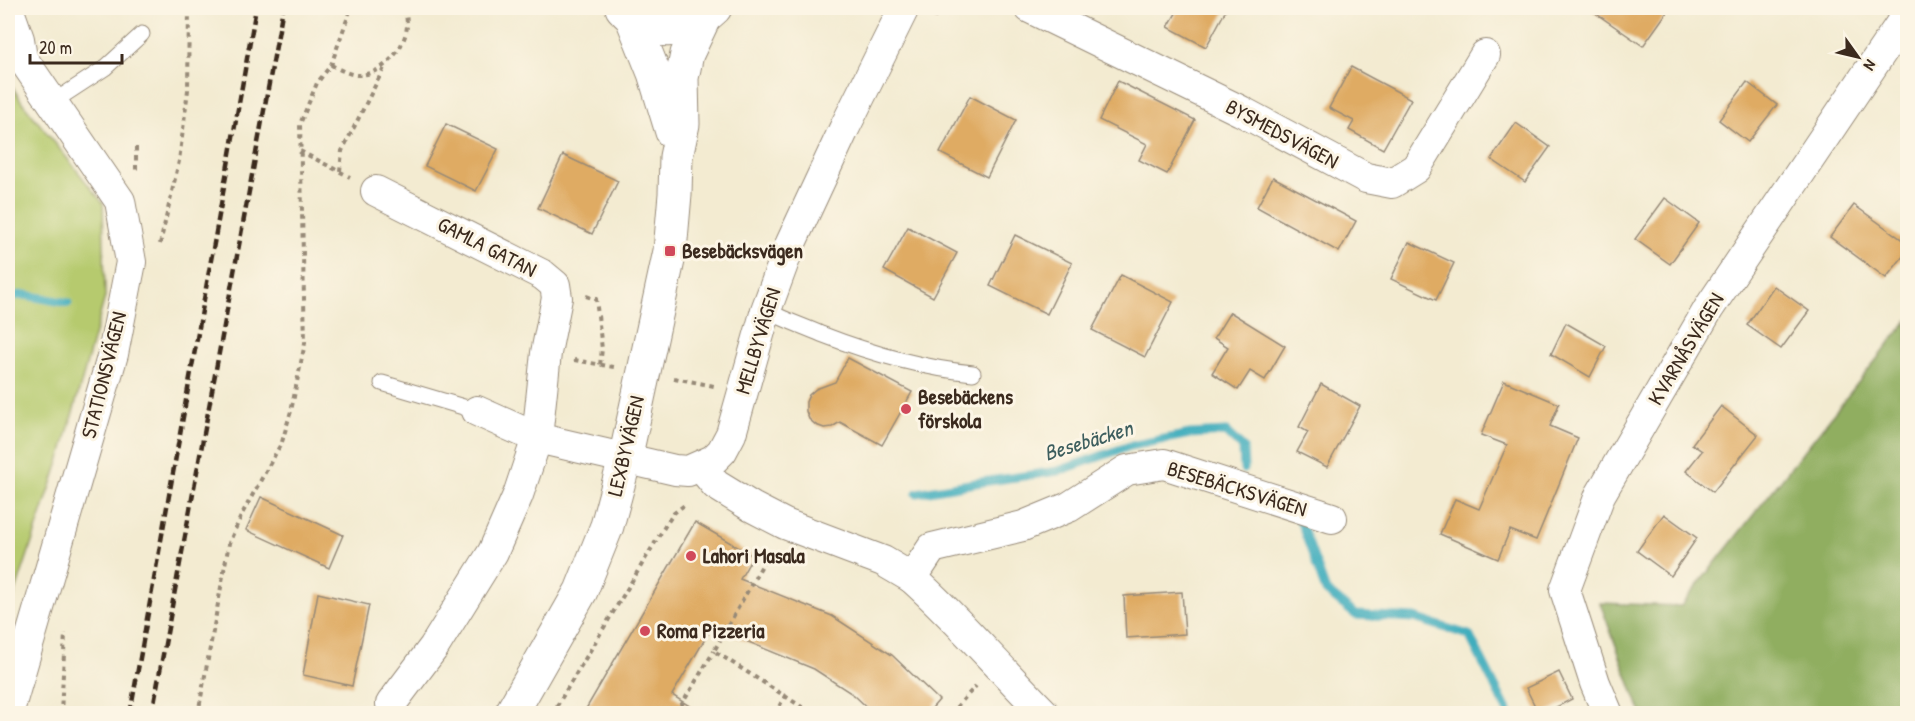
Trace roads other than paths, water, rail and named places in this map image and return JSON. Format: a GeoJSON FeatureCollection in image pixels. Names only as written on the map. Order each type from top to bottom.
{"type":"FeatureCollection","features":[{"type":"Feature","properties":{"kind":"street","name":"STATIONSVÄGEN"},"geometry":{"type":"LineString","coordinates":[[8,8],[19,39],[15,52],[53,102],[120,201],[131,262],[112,354],[8,714]]}},
{"type":"Feature","properties":{"kind":"street","name":"MELLBYVÄGEN"},"geometry":{"type":"LineString","coordinates":[[708,476],[713,460],[722,452],[730,434],[766,310],[790,245],[904,8]]}},
{"type":"Feature","properties":{"kind":"street","name":"BYSMEDSVÄGEN"},"geometry":{"type":"LineString","coordinates":[[1030,8],[1241,111],[1366,178],[1392,183],[1416,168],[1485,55]]}},
{"type":"Feature","properties":{"kind":"street"},"geometry":{"type":"LineString","coordinates":[[627,13],[653,28],[668,30],[684,28],[710,13]]}},
{"type":"Feature","properties":{"kind":"street","name":"LEXBYVÄGEN"},"geometry":{"type":"LineString","coordinates":[[627,13],[663,101],[676,157]]}},
{"type":"Feature","properties":{"kind":"street","name":"LEXBYVÄGEN"},"geometry":{"type":"LineString","coordinates":[[511,714],[581,591],[608,526],[625,459],[670,251],[676,157],[683,124],[682,78],[687,54],[710,13]]}},
{"type":"Feature","properties":{"kind":"street","name":"KVARNÅSVÄGEN"},"geometry":{"type":"LineString","coordinates":[[1608,714],[1595,683],[1565,590],[1600,495],[1708,308],[1908,13]]}},
{"type":"Feature","properties":{"kind":"street","name":"GAMLA GATAN"},"geometry":{"type":"LineString","coordinates":[[376,191],[543,275],[555,285],[557,297],[546,353],[537,438],[518,495],[493,552],[434,647],[391,704]]}},
{"type":"Feature","properties":{"kind":"street"},"geometry":{"type":"LineString","coordinates":[[477,411],[537,438],[708,476],[785,524],[883,561],[912,578],[938,601],[1045,714]]}},
{"type":"Feature","properties":{"kind":"street","name":"BESEBÄCKSVÄGEN"},"geometry":{"type":"LineString","coordinates":[[912,578],[932,548],[1023,526],[1069,507],[1127,470],[1164,464],[1332,518]]}},
{"type":"Feature","properties":{"kind":"lane"},"geometry":{"type":"LineString","coordinates":[[53,102],[105,68],[142,34]]}},
{"type":"Feature","properties":{"kind":"lane"},"geometry":{"type":"LineString","coordinates":[[766,310],[780,318],[858,348],[937,369],[973,373]]}},
{"type":"Feature","properties":{"kind":"lane"},"geometry":{"type":"LineString","coordinates":[[382,382],[477,411]]}},
{"type":"Feature","properties":{"kind":"waterway"},"geometry":{"type":"LineString","coordinates":[[8,296],[25,295],[68,303]]}},
{"type":"Feature","properties":{"kind":"waterway","name":"Besebäcken"},"geometry":{"type":"LineString","coordinates":[[917,493],[1058,471],[1130,446],[1190,434],[1226,432],[1243,448],[1244,469]]}},
{"type":"Feature","properties":{"kind":"waterway","name":"Besebäcken"},"geometry":{"type":"LineString","coordinates":[[1299,517],[1326,591],[1356,615],[1414,618],[1469,635],[1509,714]]}},
{"type":"Feature","properties":{"kind":"railway"},"geometry":{"type":"LineString","coordinates":[[130,714],[256,8]]}},
{"type":"Feature","properties":{"kind":"railway"},"geometry":{"type":"LineString","coordinates":[[152,714],[283,8]]}},
{"type":"Feature","properties":{"kind":"place","name":"Besebäcksvägen"},"geometry":{"type":"Point","coordinates":[670,251]}},
{"type":"Feature","properties":{"kind":"place","name":"Besebäckens förskola"},"geometry":{"type":"Point","coordinates":[906,409]}},
{"type":"Feature","properties":{"kind":"place","name":"Lahori Masala"},"geometry":{"type":"Point","coordinates":[691,556]}},
{"type":"Feature","properties":{"kind":"place","name":"Roma Pizzeria"},"geometry":{"type":"Point","coordinates":[645,631]}}]}
